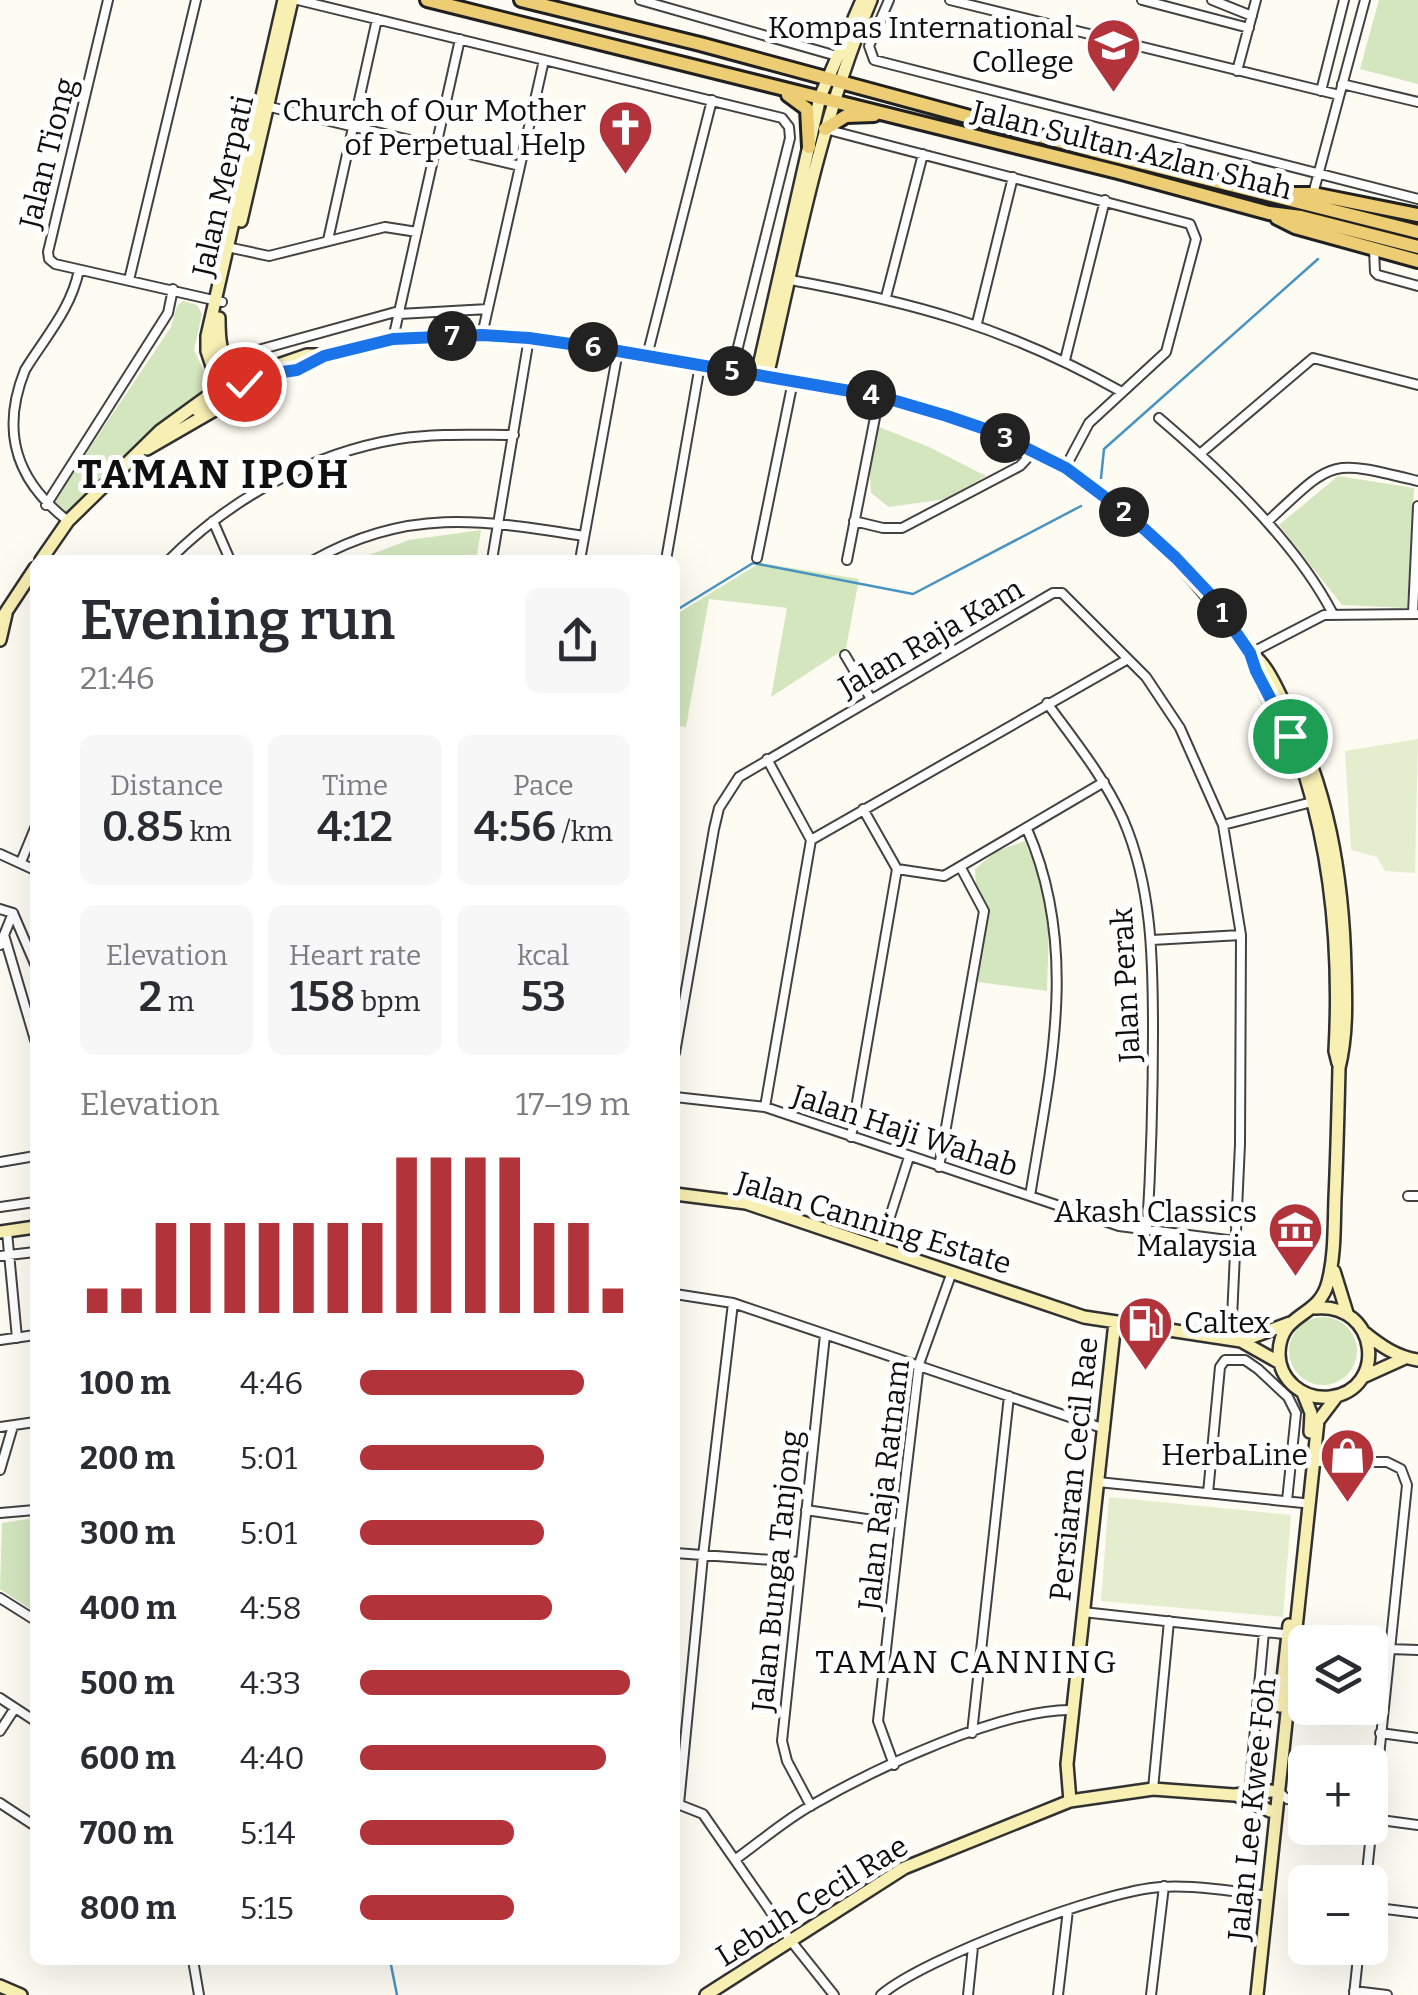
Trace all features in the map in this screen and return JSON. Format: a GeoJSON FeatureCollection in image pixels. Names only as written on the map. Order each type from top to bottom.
{"type":"FeatureCollection","features":[{"type":"Feature","properties":{"kind":"main road","name":"Jalan Merpati"},"geometry":{"type":"LineString","coordinates":[[224,387],[207,350],[207,336],[264,106],[284,0]]}},
{"type":"Feature","properties":{"kind":"main road","name":"Jalan Merpati"},"geometry":{"type":"LineString","coordinates":[[264,106],[295,0]]}},
{"type":"Feature","properties":{"kind":"main road","name":"Jalan Sultan Azlan Shah"},"geometry":{"type":"LineString","coordinates":[[427,0],[761,82],[829,90],[1099,152],[1418,232]]}},
{"type":"Feature","properties":{"kind":"main road"},"geometry":{"type":"LineString","coordinates":[[784,279],[825,129],[837,56],[862,0]]}},
{"type":"Feature","properties":{"kind":"main road"},"geometry":{"type":"LineString","coordinates":[[762,376],[809,147],[829,90],[871,0]]}},
{"type":"Feature","properties":{"kind":"main road","name":"Jalan Sultan Azlan Shah"},"geometry":{"type":"LineString","coordinates":[[527,1],[583,10],[829,90],[891,115],[1269,214],[1301,217],[1418,247]]}},
{"type":"Feature","properties":{"kind":"main road"},"geometry":{"type":"LineString","coordinates":[[761,82],[804,104],[809,147]]}},
{"type":"Feature","properties":{"kind":"main road"},"geometry":{"type":"LineString","coordinates":[[825,129],[846,116],[891,115]]}},
{"type":"Feature","properties":{"kind":"main road"},"geometry":{"type":"LineString","coordinates":[[1277,194],[1313,194],[1418,215]]}},
{"type":"Feature","properties":{"kind":"main road"},"geometry":{"type":"LineString","coordinates":[[1269,214],[1295,228],[1418,261]]}},
{"type":"Feature","properties":{"kind":"main road","name":"Jalan Merpati"},"geometry":{"type":"LineString","coordinates":[[218,302],[214,342],[224,387]]}},
{"type":"Feature","properties":{"kind":"main road"},"geometry":{"type":"LineString","coordinates":[[219,318],[225,359],[239,371],[260,370]]}},
{"type":"Feature","properties":{"kind":"main road"},"geometry":{"type":"LineString","coordinates":[[140,453],[252,389],[324,356],[393,339],[482,335],[618,351],[879,396],[963,421],[1034,451],[1066,468],[1130,516],[1176,558],[1208,592],[1250,653],[1265,667],[1292,717],[1324,799],[1334,842],[1345,948],[1344,1051],[1339,1068]]}},
{"type":"Feature","properties":{"kind":"main road"},"geometry":{"type":"LineString","coordinates":[[44,555],[68,521],[160,431],[224,387],[260,370],[306,355],[324,356]]}},
{"type":"Feature","properties":{"kind":"main road"},"geometry":{"type":"LineString","coordinates":[[224,387],[233,391],[268,374],[297,370]]}},
{"type":"Feature","properties":{"kind":"main road"},"geometry":{"type":"LineString","coordinates":[[167,439],[224,387]]}},
{"type":"Feature","properties":{"kind":"main road"},"geometry":{"type":"LineString","coordinates":[[0,640],[3,617],[30,576]]}},
{"type":"Feature","properties":{"kind":"main road"},"geometry":{"type":"LineString","coordinates":[[1250,653],[1290,736],[1312,802],[1336,942],[1335,1050],[1339,1068],[1333,1261],[1339,1296],[1347,1313],[1364,1332],[1411,1359]]}},
{"type":"Feature","properties":{"kind":"main road","name":"Jalan Canning Estate"},"geometry":{"type":"LineString","coordinates":[[680,1195],[746,1203],[1084,1317],[1236,1340]]}},
{"type":"Feature","properties":{"kind":"main road"},"geometry":{"type":"LineString","coordinates":[[4,1232],[30,1228]]}},
{"type":"Feature","properties":{"kind":"main road"},"geometry":{"type":"LineString","coordinates":[[1236,1340],[1290,1323],[1314,1308],[1323,1297],[1333,1261]]}},
{"type":"Feature","properties":{"kind":"main road"},"geometry":{"type":"LineString","coordinates":[[1314,1308],[1347,1313]]}},
{"type":"Feature","properties":{"kind":"main road","name":"Persiaran Cecil Rae"},"geometry":{"type":"LineString","coordinates":[[1070,1801],[1067,1764],[1115,1322]]}},
{"type":"Feature","properties":{"kind":"main road"},"geometry":{"type":"LineString","coordinates":[[1280,1363],[1282,1335],[1290,1323]]}},
{"type":"Feature","properties":{"kind":"main road"},"geometry":{"type":"LineString","coordinates":[[1361,1378],[1369,1356],[1364,1332]]}},
{"type":"Feature","properties":{"kind":"main road"},"geometry":{"type":"LineString","coordinates":[[1236,1340],[1280,1363],[1293,1386],[1314,1397],[1337,1396],[1361,1378],[1411,1359]]}},
{"type":"Feature","properties":{"kind":"main road","name":"Jalan Lee Kwee Foh"},"geometry":{"type":"LineString","coordinates":[[1293,1625],[1311,1428],[1304,1393]]}},
{"type":"Feature","properties":{"kind":"main road","name":"Jalan Lee Kwee Foh"},"geometry":{"type":"LineString","coordinates":[[1293,1625],[1318,1421],[1324,1408],[1337,1396]]}},
{"type":"Feature","properties":{"kind":"main road","name":"Jalan Lee Kwee Foh"},"geometry":{"type":"LineString","coordinates":[[1253,1995],[1288,1672]]}},
{"type":"Feature","properties":{"kind":"main road","name":"Lebuh Cecil Rae"},"geometry":{"type":"LineString","coordinates":[[706,1995],[904,1868],[1070,1801],[1153,1789],[1234,1795],[1275,1791]]}},
{"type":"Feature","properties":{"kind":"main road","name":"Lebuh Cecil Rae"},"geometry":{"type":"LineString","coordinates":[[1234,1795],[1273,1811]]}},
{"type":"Feature","properties":{"kind":"main road"},"geometry":{"type":"LineString","coordinates":[[0,1986],[21,1995]]}},
{"type":"Feature","properties":{"kind":"street","name":"Jalan Tiong"},"geometry":{"type":"LineString","coordinates":[[80,270],[52,262],[48,252],[108,0]]}},
{"type":"Feature","properties":{"kind":"street"},"geometry":{"type":"LineString","coordinates":[[129,280],[196,0]]}},
{"type":"Feature","properties":{"kind":"street"},"geometry":{"type":"LineString","coordinates":[[295,0],[777,116],[786,122],[790,132],[732,371]]}},
{"type":"Feature","properties":{"kind":"street"},"geometry":{"type":"LineString","coordinates":[[527,1],[554,0]]}},
{"type":"Feature","properties":{"kind":"street"},"geometry":{"type":"LineString","coordinates":[[640,0],[837,56]]}},
{"type":"Feature","properties":{"kind":"street"},"geometry":{"type":"LineString","coordinates":[[889,0],[869,46],[874,60],[1418,199]]}},
{"type":"Feature","properties":{"kind":"street"},"geometry":{"type":"LineString","coordinates":[[950,0],[981,4],[1339,95]]}},
{"type":"Feature","properties":{"kind":"street"},"geometry":{"type":"LineString","coordinates":[[1142,0],[1248,28]]}},
{"type":"Feature","properties":{"kind":"street"},"geometry":{"type":"LineString","coordinates":[[1212,0],[1252,16]]}},
{"type":"Feature","properties":{"kind":"street"},"geometry":{"type":"LineString","coordinates":[[1237,71],[1256,0]]}},
{"type":"Feature","properties":{"kind":"street"},"geometry":{"type":"LineString","coordinates":[[1321,91],[1344,0]]}},
{"type":"Feature","properties":{"kind":"street"},"geometry":{"type":"LineString","coordinates":[[1313,194],[1365,0]]}},
{"type":"Feature","properties":{"kind":"street"},"geometry":{"type":"LineString","coordinates":[[328,240],[377,19]]}},
{"type":"Feature","properties":{"kind":"street"},"geometry":{"type":"LineString","coordinates":[[393,339],[460,39]]}},
{"type":"Feature","properties":{"kind":"street"},"geometry":{"type":"LineString","coordinates":[[482,335],[544,60]]}},
{"type":"Feature","properties":{"kind":"street"},"geometry":{"type":"LineString","coordinates":[[1342,84],[1418,102]]}},
{"type":"Feature","properties":{"kind":"street"},"geometry":{"type":"LineString","coordinates":[[647,356],[712,100]]}},
{"type":"Feature","properties":{"kind":"street"},"geometry":{"type":"LineString","coordinates":[[264,106],[520,166]]}},
{"type":"Feature","properties":{"kind":"street"},"geometry":{"type":"LineString","coordinates":[[825,129],[1190,224],[1196,239],[1166,352],[1089,422],[1066,468]]}},
{"type":"Feature","properties":{"kind":"street"},"geometry":{"type":"LineString","coordinates":[[886,297],[922,154]]}},
{"type":"Feature","properties":{"kind":"street"},"geometry":{"type":"LineString","coordinates":[[977,323],[1013,176]]}},
{"type":"Feature","properties":{"kind":"street"},"geometry":{"type":"LineString","coordinates":[[1065,360],[1105,200]]}},
{"type":"Feature","properties":{"kind":"street"},"geometry":{"type":"LineString","coordinates":[[231,248],[269,256],[386,227],[417,232]]}},
{"type":"Feature","properties":{"kind":"street"},"geometry":{"type":"LineString","coordinates":[[1374,249],[1378,275],[1418,286]]}},
{"type":"Feature","properties":{"kind":"street"},"geometry":{"type":"LineString","coordinates":[[68,521],[29,486],[8,447],[8,421],[22,373],[68,306],[80,270],[218,302]]}},
{"type":"Feature","properties":{"kind":"street"},"geometry":{"type":"LineString","coordinates":[[784,279],[886,297],[977,323],[1065,360],[1120,390]]}},
{"type":"Feature","properties":{"kind":"street"},"geometry":{"type":"LineString","coordinates":[[46,504],[168,313],[173,290]]}},
{"type":"Feature","properties":{"kind":"street"},"geometry":{"type":"LineString","coordinates":[[225,359],[399,312],[488,309]]}},
{"type":"Feature","properties":{"kind":"street"},"geometry":{"type":"LineString","coordinates":[[493,555],[529,338]]}},
{"type":"Feature","properties":{"kind":"street"},"geometry":{"type":"LineString","coordinates":[[581,555],[618,351]]}},
{"type":"Feature","properties":{"kind":"street"},"geometry":{"type":"LineString","coordinates":[[1200,453],[1313,358],[1418,385]]}},
{"type":"Feature","properties":{"kind":"street"},"geometry":{"type":"LineString","coordinates":[[667,555],[700,365]]}},
{"type":"Feature","properties":{"kind":"street"},"geometry":{"type":"LineString","coordinates":[[757,558],[794,381]]}},
{"type":"Feature","properties":{"kind":"street"},"geometry":{"type":"LineString","coordinates":[[847,560],[879,396]]}},
{"type":"Feature","properties":{"kind":"street"},"geometry":{"type":"LineString","coordinates":[[1160,418],[1200,453],[1266,522],[1326,599],[1333,614]]}},
{"type":"Feature","properties":{"kind":"street"},"geometry":{"type":"LineString","coordinates":[[175,555],[213,522],[272,484],[357,448],[431,436],[514,435]]}},
{"type":"Feature","properties":{"kind":"street"},"geometry":{"type":"LineString","coordinates":[[854,521],[902,528],[1020,466],[1034,451]]}},
{"type":"Feature","properties":{"kind":"street"},"geometry":{"type":"LineString","coordinates":[[1266,522],[1330,468],[1357,466],[1418,481]]}},
{"type":"Feature","properties":{"kind":"street"},"geometry":{"type":"LineString","coordinates":[[1250,653],[1315,618],[1333,614],[1416,614],[1418,506]]}},
{"type":"Feature","properties":{"kind":"street"},"geometry":{"type":"LineString","coordinates":[[213,522],[228,555]]}},
{"type":"Feature","properties":{"kind":"street"},"geometry":{"type":"LineString","coordinates":[[328,555],[362,537],[425,522],[499,522],[584,536]]}},
{"type":"Feature","properties":{"kind":"street","name":"Jalan Raja Kam"},"geometry":{"type":"LineString","coordinates":[[680,1025],[719,808],[740,777],[1056,592],[1065,594],[1146,677],[1180,728],[1223,824],[1241,935],[1236,1340]]}},
{"type":"Feature","properties":{"kind":"street"},"geometry":{"type":"LineString","coordinates":[[845,655],[871,699]]}},
{"type":"Feature","properties":{"kind":"street"},"geometry":{"type":"LineString","coordinates":[[811,840],[1128,659]]}},
{"type":"Feature","properties":{"kind":"street","name":"Jalan Perak"},"geometry":{"type":"LineString","coordinates":[[1047,703],[1104,782],[1134,850],[1152,940],[1147,1231]]}},
{"type":"Feature","properties":{"kind":"street"},"geometry":{"type":"LineString","coordinates":[[765,1108],[811,840],[767,760]]}},
{"type":"Feature","properties":{"kind":"street"},"geometry":{"type":"LineString","coordinates":[[897,869],[944,876],[1104,782]]}},
{"type":"Feature","properties":{"kind":"street"},"geometry":{"type":"LineString","coordinates":[[1223,824],[1312,802]]}},
{"type":"Feature","properties":{"kind":"street"},"geometry":{"type":"LineString","coordinates":[[851,1136],[897,869],[863,809]]}},
{"type":"Feature","properties":{"kind":"street"},"geometry":{"type":"LineString","coordinates":[[1026,829],[1042,865],[1052,906],[1057,1019],[1030,1196]]}},
{"type":"Feature","properties":{"kind":"street"},"geometry":{"type":"LineString","coordinates":[[21,862],[30,840]]}},
{"type":"Feature","properties":{"kind":"street"},"geometry":{"type":"LineString","coordinates":[[0,854],[30,867]]}},
{"type":"Feature","properties":{"kind":"street"},"geometry":{"type":"LineString","coordinates":[[939,1167],[984,909],[962,868]]}},
{"type":"Feature","properties":{"kind":"street"},"geometry":{"type":"LineString","coordinates":[[0,909],[12,913],[30,953]]}},
{"type":"Feature","properties":{"kind":"street"},"geometry":{"type":"LineString","coordinates":[[12,913],[1,938],[30,1025]]}},
{"type":"Feature","properties":{"kind":"street"},"geometry":{"type":"LineString","coordinates":[[1152,940],[1241,935]]}},
{"type":"Feature","properties":{"kind":"street","name":"Jalan Haji Wahab"},"geometry":{"type":"LineString","coordinates":[[680,1098],[765,1108],[1119,1226],[1235,1241]]}},
{"type":"Feature","properties":{"kind":"street"},"geometry":{"type":"LineString","coordinates":[[0,1162],[30,1157]]}},
{"type":"Feature","properties":{"kind":"street"},"geometry":{"type":"LineString","coordinates":[[880,1248],[909,1158]]}},
{"type":"Feature","properties":{"kind":"street"},"geometry":{"type":"LineString","coordinates":[[0,1208],[30,1203]]}},
{"type":"Feature","properties":{"kind":"street"},"geometry":{"type":"LineString","coordinates":[[4,1232],[17,1338]]}},
{"type":"Feature","properties":{"kind":"street"},"geometry":{"type":"LineString","coordinates":[[5,1256],[30,1253]]}},
{"type":"Feature","properties":{"kind":"street","name":"Jalan Raja Ratnam"},"geometry":{"type":"LineString","coordinates":[[894,1765],[878,1722],[900,1524],[919,1364],[952,1272]]}},
{"type":"Feature","properties":{"kind":"street"},"geometry":{"type":"LineString","coordinates":[[680,1295],[733,1303],[1105,1429]]}},
{"type":"Feature","properties":{"kind":"street"},"geometry":{"type":"LineString","coordinates":[[680,1774],[733,1303]]}},
{"type":"Feature","properties":{"kind":"street","name":"Jalan Bunga Tanjong"},"geometry":{"type":"LineString","coordinates":[[810,1806],[787,1761],[782,1741],[825,1335]]}},
{"type":"Feature","properties":{"kind":"street"},"geometry":{"type":"LineString","coordinates":[[0,1340],[30,1336]]}},
{"type":"Feature","properties":{"kind":"street"},"geometry":{"type":"LineString","coordinates":[[1208,1493],[1222,1361],[1250,1363],[1288,1397],[1296,1413],[1287,1501]]}},
{"type":"Feature","properties":{"kind":"street"},"geometry":{"type":"LineString","coordinates":[[972,1733],[1008,1396]]}},
{"type":"Feature","properties":{"kind":"street"},"geometry":{"type":"LineString","coordinates":[[0,1427],[30,1423]]}},
{"type":"Feature","properties":{"kind":"street"},"geometry":{"type":"LineString","coordinates":[[0,1470],[13,1426]]}},
{"type":"Feature","properties":{"kind":"street"},"geometry":{"type":"LineString","coordinates":[[1314,1462],[1387,1462],[1396,1464],[1405,1476],[1404,1520],[1379,1745]]}},
{"type":"Feature","properties":{"kind":"street"},"geometry":{"type":"LineString","coordinates":[[1098,1482],[1303,1503]]}},
{"type":"Feature","properties":{"kind":"street"},"geometry":{"type":"LineString","coordinates":[[0,1513],[30,1510]]}},
{"type":"Feature","properties":{"kind":"street"},"geometry":{"type":"LineString","coordinates":[[806,1510],[900,1524]]}},
{"type":"Feature","properties":{"kind":"street"},"geometry":{"type":"LineString","coordinates":[[680,1554],[800,1562]]}},
{"type":"Feature","properties":{"kind":"street"},"geometry":{"type":"LineString","coordinates":[[0,1598],[30,1617]]}},
{"type":"Feature","properties":{"kind":"street"},"geometry":{"type":"LineString","coordinates":[[1084,1612],[1288,1635]]}},
{"type":"Feature","properties":{"kind":"street"},"geometry":{"type":"LineString","coordinates":[[1153,1789],[1169,1621]]}},
{"type":"Feature","properties":{"kind":"street"},"geometry":{"type":"LineString","coordinates":[[1249,1794],[1264,1632]]}},
{"type":"Feature","properties":{"kind":"street"},"geometry":{"type":"LineString","coordinates":[[1389,1649],[1418,1650]]}},
{"type":"Feature","properties":{"kind":"street"},"geometry":{"type":"LineString","coordinates":[[0,1698],[30,1718]]}},
{"type":"Feature","properties":{"kind":"street"},"geometry":{"type":"LineString","coordinates":[[0,1731],[16,1708]]}},
{"type":"Feature","properties":{"kind":"street"},"geometry":{"type":"LineString","coordinates":[[736,1859],[810,1806],[894,1765],[972,1733],[1048,1710],[1073,1710]]}},
{"type":"Feature","properties":{"kind":"street"},"geometry":{"type":"LineString","coordinates":[[1380,1732],[1418,1738]]}},
{"type":"Feature","properties":{"kind":"street"},"geometry":{"type":"LineString","coordinates":[[1275,1791],[1288,1797]]}},
{"type":"Feature","properties":{"kind":"street"},"geometry":{"type":"LineString","coordinates":[[0,1803],[30,1823]]}},
{"type":"Feature","properties":{"kind":"street"},"geometry":{"type":"LineString","coordinates":[[680,1804],[703,1814],[834,1995]]}},
{"type":"Feature","properties":{"kind":"street"},"geometry":{"type":"LineString","coordinates":[[1273,1811],[1288,1806]]}},
{"type":"Feature","properties":{"kind":"street"},"geometry":{"type":"LineString","coordinates":[[1388,1818],[1418,1824]]}},
{"type":"Feature","properties":{"kind":"street"},"geometry":{"type":"LineString","coordinates":[[1151,1995],[1164,1886]]}},
{"type":"Feature","properties":{"kind":"street"},"geometry":{"type":"LineString","coordinates":[[882,1995],[918,1970],[1068,1910],[1130,1890],[1164,1886],[1265,1896]]}},
{"type":"Feature","properties":{"kind":"street"},"geometry":{"type":"LineString","coordinates":[[1388,1909],[1418,1913]]}},
{"type":"Feature","properties":{"kind":"street"},"geometry":{"type":"LineString","coordinates":[[1058,1995],[1068,1910]]}},
{"type":"Feature","properties":{"kind":"street"},"geometry":{"type":"LineString","coordinates":[[968,1995],[973,1947]]}},
{"type":"Feature","properties":{"kind":"street"},"geometry":{"type":"LineString","coordinates":[[193,1965],[199,1995]]}},
{"type":"Feature","properties":{"kind":"street"},"geometry":{"type":"LineString","coordinates":[[1357,1965],[1354,1993],[1387,1995]]}},
{"type":"Feature","properties":{"kind":"green space"},"geometry":{"type":"Polygon","coordinates":[[[1379,0],[1418,0],[1418,84],[1360,69],[1379,0]]]}},
{"type":"Feature","properties":{"kind":"green space"},"geometry":{"type":"Polygon","coordinates":[[[183,301],[197,305],[202,314],[194,350],[211,386],[151,429],[66,513],[52,504],[171,327],[177,306],[183,301]]]}},
{"type":"Feature","properties":{"kind":"green space"},"geometry":{"type":"Polygon","coordinates":[[[879,427],[986,476],[946,499],[889,507],[871,493],[869,456],[879,427]]]}},
{"type":"Feature","properties":{"kind":"green space"},"geometry":{"type":"Polygon","coordinates":[[[1338,476],[1414,488],[1407,608],[1342,605],[1279,525],[1338,476]]]}},
{"type":"Feature","properties":{"kind":"green space"},"geometry":{"type":"Polygon","coordinates":[[[481,530],[477,555],[369,555],[409,540],[481,530]]]}},
{"type":"Feature","properties":{"kind":"green space"},"geometry":{"type":"Polygon","coordinates":[[[760,563],[859,579],[846,648],[771,697],[787,608],[709,599],[686,727],[680,726],[680,612],[760,563]]]}},
{"type":"Feature","properties":{"kind":"green space"},"geometry":{"type":"Polygon","coordinates":[[[1418,739],[1415,873],[1385,871],[1377,857],[1351,850],[1345,751],[1418,739]]]}},
{"type":"Feature","properties":{"kind":"green space"},"geometry":{"type":"Polygon","coordinates":[[[1025,841],[1043,889],[1049,924],[1047,991],[978,982],[987,904],[976,885],[975,869],[997,851],[1025,841]]]}},
{"type":"Feature","properties":{"kind":"green space"},"geometry":{"type":"Polygon","coordinates":[[[1323,1317],[1336,1319],[1347,1327],[1355,1338],[1355,1364],[1347,1375],[1336,1383],[1323,1385],[1310,1383],[1299,1375],[1291,1364],[1289,1351],[1291,1338],[1299,1327],[1310,1319],[1323,1317]]]}},
{"type":"Feature","properties":{"kind":"green space"},"geometry":{"type":"Polygon","coordinates":[[[1109,1497],[1291,1515],[1283,1617],[1101,1601],[1109,1497]]]}},
{"type":"Feature","properties":{"kind":"green space"},"geometry":{"type":"Polygon","coordinates":[[[30,1519],[30,1609],[0,1589],[2,1523],[30,1519]]]}},
{"type":"Feature","properties":{"kind":"waterway"},"geometry":{"type":"LineString","coordinates":[[1101,478],[1104,449],[1318,259]]}},
{"type":"Feature","properties":{"kind":"waterway"},"geometry":{"type":"LineString","coordinates":[[680,608],[753,563],[913,594],[1081,506]]}},
{"type":"Feature","properties":{"kind":"waterway"},"geometry":{"type":"LineString","coordinates":[[391,1965],[397,1995]]}},
{"type":"Feature","properties":{"kind":"place","name":"Kompas International College"},"geometry":{"type":"Point","coordinates":[1113,94]}},
{"type":"Feature","properties":{"kind":"place","name":"Church of Our Mother of Perpetual Help"},"geometry":{"type":"Point","coordinates":[625,177]}},
{"type":"Feature","properties":{"kind":"place","name":"Akash Classics Malaysia"},"geometry":{"type":"Point","coordinates":[1296,1278]}},
{"type":"Feature","properties":{"kind":"place","name":"Caltex"},"geometry":{"type":"Point","coordinates":[1145,1372]}},
{"type":"Feature","properties":{"kind":"place","name":"HerbaLine"},"geometry":{"type":"Point","coordinates":[1347,1504]}},
{"type":"Feature","properties":{"kind":"district","name":"TAMAN IPOH"},"geometry":{"type":"Point","coordinates":[214,474]}},
{"type":"Feature","properties":{"kind":"district","name":"TAMAN CANNING"},"geometry":{"type":"Point","coordinates":[967,1662]}},
{"type":"Feature","properties":{"kind":"route"},"geometry":{"type":"LineString","coordinates":[[244,384],[268,374],[297,370],[324,356],[393,339],[482,335],[618,351],[879,396],[947,416],[994,432],[1066,468],[1130,516],[1176,558],[1208,592],[1250,653],[1290,736]]}}]}
